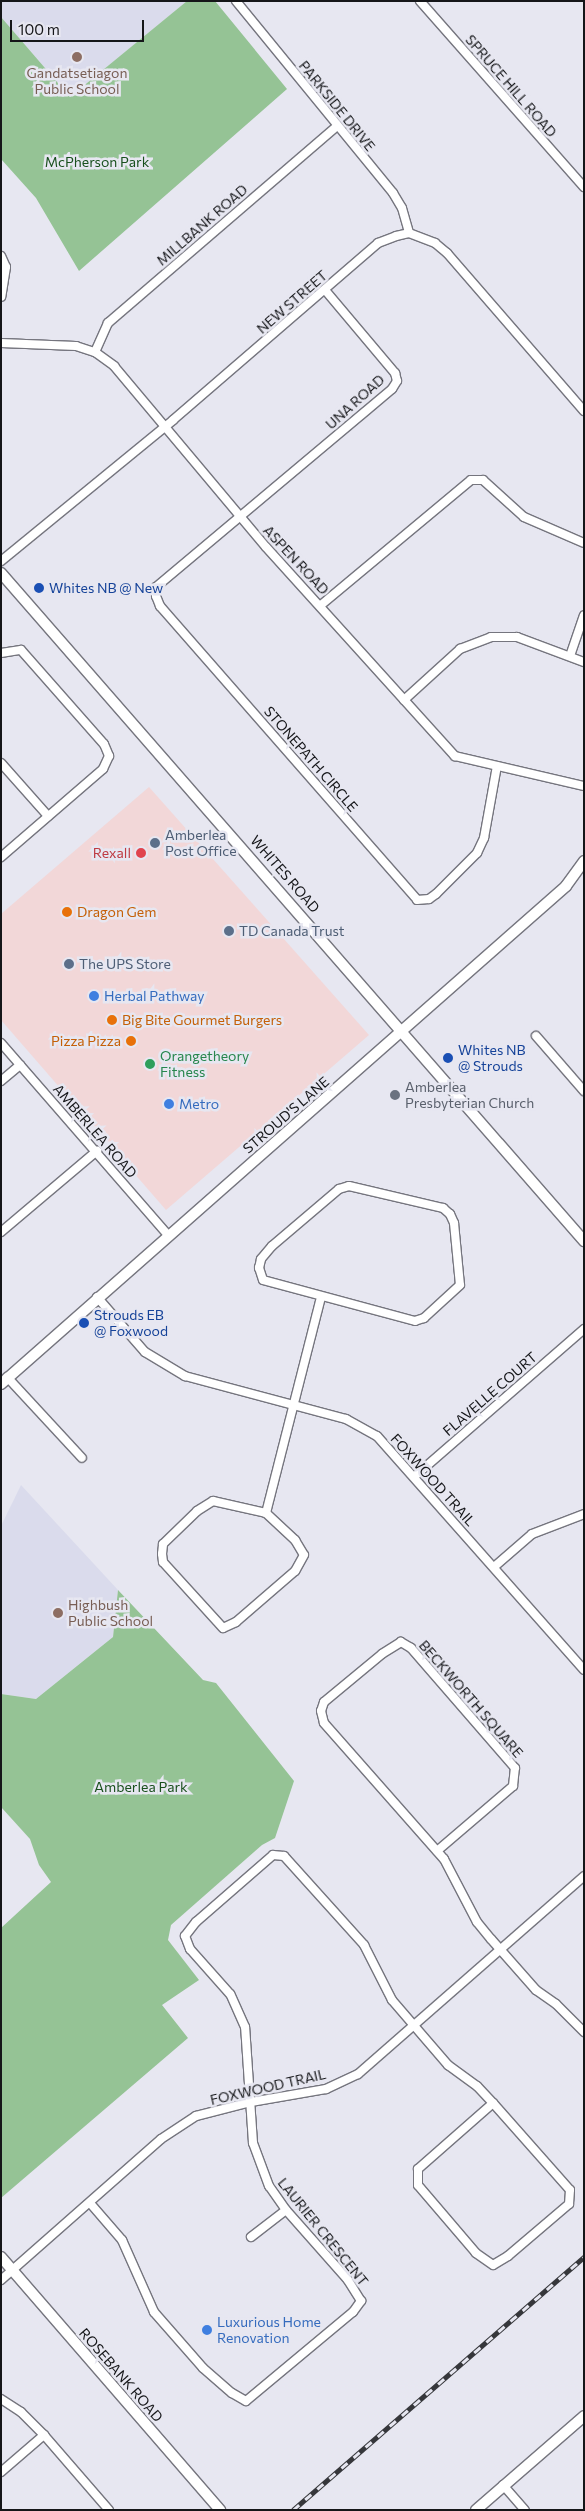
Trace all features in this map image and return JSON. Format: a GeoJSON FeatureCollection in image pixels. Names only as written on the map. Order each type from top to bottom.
{"type":"FeatureCollection","features":[{"type":"Feature","properties":{"kind":"street","name":"PARKSIDE DRIVE"},"geometry":{"type":"LineString","coordinates":[[236,1],[336,126],[393,193],[402,208],[409,233]]}},
{"type":"Feature","properties":{"kind":"street","name":"SPRUCE HILL ROAD"},"geometry":{"type":"LineString","coordinates":[[420,1],[584,188]]}},
{"type":"Feature","properties":{"kind":"street","name":"MILLBANK ROAD"},"geometry":{"type":"LineString","coordinates":[[95,352],[108,323],[336,126]]}},
{"type":"Feature","properties":{"kind":"street","name":"NEW STREET"},"geometry":{"type":"LineString","coordinates":[[1,561],[165,427],[378,243],[409,233]]}},
{"type":"Feature","properties":{"kind":"street"},"geometry":{"type":"LineString","coordinates":[[409,233],[435,243],[447,253],[584,411]]}},
{"type":"Feature","properties":{"kind":"street"},"geometry":{"type":"LineString","coordinates":[[1,256],[6,267],[1,297]]}},
{"type":"Feature","properties":{"kind":"street","name":"UNA ROAD"},"geometry":{"type":"LineString","coordinates":[[241,518],[392,389],[397,381],[395,373],[325,290]]}},
{"type":"Feature","properties":{"kind":"street","name":"ASPEN ROAD"},"geometry":{"type":"LineString","coordinates":[[1,343],[49,343],[95,352],[114,366],[241,518],[455,756],[584,786]]}},
{"type":"Feature","properties":{"kind":"street"},"geometry":{"type":"LineString","coordinates":[[321,605],[471,480],[488,484],[524,517],[584,543]]}},
{"type":"Feature","properties":{"kind":"street","name":"STONEPATH CIRCLE"},"geometry":{"type":"LineString","coordinates":[[241,518],[156,587],[160,606],[417,900],[429,899],[436,894],[477,852],[484,838],[497,766]]}},
{"type":"Feature","properties":{"kind":"street","name":"WHITES ROAD"},"geometry":{"type":"LineString","coordinates":[[1,573],[402,1030],[584,1241]]}},
{"type":"Feature","properties":{"kind":"street"},"geometry":{"type":"LineString","coordinates":[[570,656],[584,616]]}},
{"type":"Feature","properties":{"kind":"street"},"geometry":{"type":"LineString","coordinates":[[404,700],[460,649],[491,637],[518,637],[584,662]]}},
{"type":"Feature","properties":{"kind":"street"},"geometry":{"type":"LineString","coordinates":[[1,653],[21,650],[104,744],[109,756],[103,769],[1,857]]}},
{"type":"Feature","properties":{"kind":"street"},"geometry":{"type":"LineString","coordinates":[[1,763],[48,816]]}},
{"type":"Feature","properties":{"kind":"street","name":"STROUD'S LANE"},"geometry":{"type":"LineString","coordinates":[[4,1381],[97,1297],[169,1236],[566,886],[584,861]]}},
{"type":"Feature","properties":{"kind":"street"},"geometry":{"type":"LineString","coordinates":[[536,1036],[584,1091]]}},
{"type":"Feature","properties":{"kind":"street","name":"AMBERLEA ROAD"},"geometry":{"type":"LineString","coordinates":[[1,1043],[97,1151],[169,1236]]}},
{"type":"Feature","properties":{"kind":"street"},"geometry":{"type":"LineString","coordinates":[[1,1081],[20,1065]]}},
{"type":"Feature","properties":{"kind":"street"},"geometry":{"type":"LineString","coordinates":[[1,1232],[97,1151]]}},
{"type":"Feature","properties":{"kind":"street"},"geometry":{"type":"LineString","coordinates":[[349,1186],[443,1208],[450,1214],[454,1223],[460,1285],[424,1318],[415,1321],[321,1296],[263,1280],[259,1268],[261,1259],[272,1246],[338,1189],[349,1186]]}},
{"type":"Feature","properties":{"kind":"street"},"geometry":{"type":"LineString","coordinates":[[266,1513],[292,1404],[321,1296]]}},
{"type":"Feature","properties":{"kind":"street","name":"FOXWOOD TRAIL"},"geometry":{"type":"LineString","coordinates":[[97,1297],[145,1352],[185,1376],[292,1404],[362,1426],[376,1436],[415,1476],[584,1670]]}},
{"type":"Feature","properties":{"kind":"street","name":"FLAVELLE COURT"},"geometry":{"type":"LineString","coordinates":[[415,1476],[583,1332]]}},
{"type":"Feature","properties":{"kind":"street"},"geometry":{"type":"LineString","coordinates":[[4,1381],[82,1458]]}},
{"type":"Feature","properties":{"kind":"street"},"geometry":{"type":"LineString","coordinates":[[214,1502],[266,1513],[295,1540],[304,1555],[296,1571],[236,1622],[222,1628],[163,1562],[163,1544],[197,1511],[214,1502]]}},
{"type":"Feature","properties":{"kind":"street"},"geometry":{"type":"LineString","coordinates":[[494,1567],[532,1534],[584,1514]]}},
{"type":"Feature","properties":{"kind":"street","name":"BECKWORTH SQUARE"},"geometry":{"type":"LineString","coordinates":[[438,1851],[513,1786],[515,1768],[411,1648],[401,1642],[382,1654],[324,1702],[321,1711],[324,1722],[438,1851],[477,1922],[499,1950],[536,1990],[556,2004],[584,2032]]}},
{"type":"Feature","properties":{"kind":"street","name":"LAURIER CRESCENT"},"geometry":{"type":"LineString","coordinates":[[90,2203],[122,2240],[154,2312],[203,2368],[232,2394],[246,2401],[353,2312],[361,2301],[348,2280],[286,2210],[268,2186],[258,2162],[251,2102],[248,2052],[238,2010],[230,1994],[190,1949],[186,1936],[196,1922],[273,1855],[284,1856],[364,1945],[392,2000],[414,2025]]}},
{"type":"Feature","properties":{"kind":"street","name":"FOXWOOD TRAIL"},"geometry":{"type":"LineString","coordinates":[[1,2280],[162,2139],[196,2116],[251,2102],[326,2089],[358,2074],[584,1876]]}},
{"type":"Feature","properties":{"kind":"street"},"geometry":{"type":"LineString","coordinates":[[414,2025],[448,2065],[477,2086],[570,2190],[568,2204],[508,2256],[493,2265],[476,2253],[418,2186],[418,2169],[493,2104]]}},
{"type":"Feature","properties":{"kind":"street"},"geometry":{"type":"LineString","coordinates":[[251,2237],[286,2210]]}},
{"type":"Feature","properties":{"kind":"street","name":"ROSEBANK ROAD"},"geometry":{"type":"LineString","coordinates":[[1,2257],[220,2510]]}},
{"type":"Feature","properties":{"kind":"street"},"geometry":{"type":"LineString","coordinates":[[1,2399],[21,2412],[44,2435],[110,2510]]}},
{"type":"Feature","properties":{"kind":"street"},"geometry":{"type":"LineString","coordinates":[[476,2510],[584,2416]]}},
{"type":"Feature","properties":{"kind":"street"},"geometry":{"type":"LineString","coordinates":[[1,2472],[44,2435]]}},
{"type":"Feature","properties":{"kind":"street"},"geometry":{"type":"LineString","coordinates":[[503,2486],[525,2510]]}},
{"type":"Feature","properties":{"kind":"shaded area","name":"Gandatsetiagon Public School"},"geometry":{"type":"Polygon","coordinates":[[[1,1],[187,1],[70,97],[1,17],[1,1]]]}},
{"type":"Feature","properties":{"kind":"shaded area"},"geometry":{"type":"Polygon","coordinates":[[[149,787],[369,1035],[166,1210],[1,1020],[1,914],[149,787]]]}},
{"type":"Feature","properties":{"kind":"shaded area","name":"Highbush Public School"},"geometry":{"type":"Polygon","coordinates":[[[21,1485],[118,1590],[113,1637],[36,1699],[1,1694],[1,1526],[21,1485]]]}},
{"type":"Feature","properties":{"kind":"green space","name":"McPherson Park"},"geometry":{"type":"Polygon","coordinates":[[[187,1],[215,1],[287,89],[79,271],[36,198],[1,159],[1,17],[70,97],[187,1]]]}},
{"type":"Feature","properties":{"kind":"green space","name":"Amberlea Park"},"geometry":{"type":"Polygon","coordinates":[[[118,1590],[203,1680],[216,1683],[294,1781],[275,1838],[262,1845],[171,1925],[168,1940],[199,1980],[162,2005],[188,2038],[1,2198],[1,1928],[51,1882],[39,1865],[30,1839],[1,1807],[1,1694],[36,1699],[113,1637],[118,1590]]]}},
{"type":"Feature","properties":{"kind":"railway"},"geometry":{"type":"LineString","coordinates":[[293,2510],[584,2257]]}},
{"type":"Feature","properties":{"kind":"place","name":"Gandatsetiagon Public School"},"geometry":{"type":"Point","coordinates":[77,57]}},
{"type":"Feature","properties":{"kind":"place","name":"Whites NB @ New"},"geometry":{"type":"Point","coordinates":[39,588]}},
{"type":"Feature","properties":{"kind":"place","name":"Amberlea Post Office"},"geometry":{"type":"Point","coordinates":[155,843]}},
{"type":"Feature","properties":{"kind":"place","name":"Rexall"},"geometry":{"type":"Point","coordinates":[141,853]}},
{"type":"Feature","properties":{"kind":"place","name":"Dragon Gem"},"geometry":{"type":"Point","coordinates":[67,912]}},
{"type":"Feature","properties":{"kind":"place","name":"TD Canada Trust"},"geometry":{"type":"Point","coordinates":[229,931]}},
{"type":"Feature","properties":{"kind":"place","name":"The UPS Store"},"geometry":{"type":"Point","coordinates":[69,964]}},
{"type":"Feature","properties":{"kind":"place","name":"Herbal Pathway"},"geometry":{"type":"Point","coordinates":[94,996]}},
{"type":"Feature","properties":{"kind":"place","name":"Big Bite Gourmet Burgers"},"geometry":{"type":"Point","coordinates":[112,1020]}},
{"type":"Feature","properties":{"kind":"place","name":"Pizza Pizza"},"geometry":{"type":"Point","coordinates":[131,1041]}},
{"type":"Feature","properties":{"kind":"place","name":"Whites NB @ Strouds"},"geometry":{"type":"Point","coordinates":[448,1058]}},
{"type":"Feature","properties":{"kind":"place","name":"Orangetheory Fitness"},"geometry":{"type":"Point","coordinates":[150,1064]}},
{"type":"Feature","properties":{"kind":"place","name":"Amberlea Presbyterian Church"},"geometry":{"type":"Point","coordinates":[395,1095]}},
{"type":"Feature","properties":{"kind":"place","name":"Metro"},"geometry":{"type":"Point","coordinates":[169,1104]}},
{"type":"Feature","properties":{"kind":"place","name":"Strouds EB @ Foxwood"},"geometry":{"type":"Point","coordinates":[84,1323]}},
{"type":"Feature","properties":{"kind":"place","name":"Highbush Public School"},"geometry":{"type":"Point","coordinates":[58,1613]}},
{"type":"Feature","properties":{"kind":"place","name":"Luxurious Home Renovation"},"geometry":{"type":"Point","coordinates":[207,2330]}}]}
